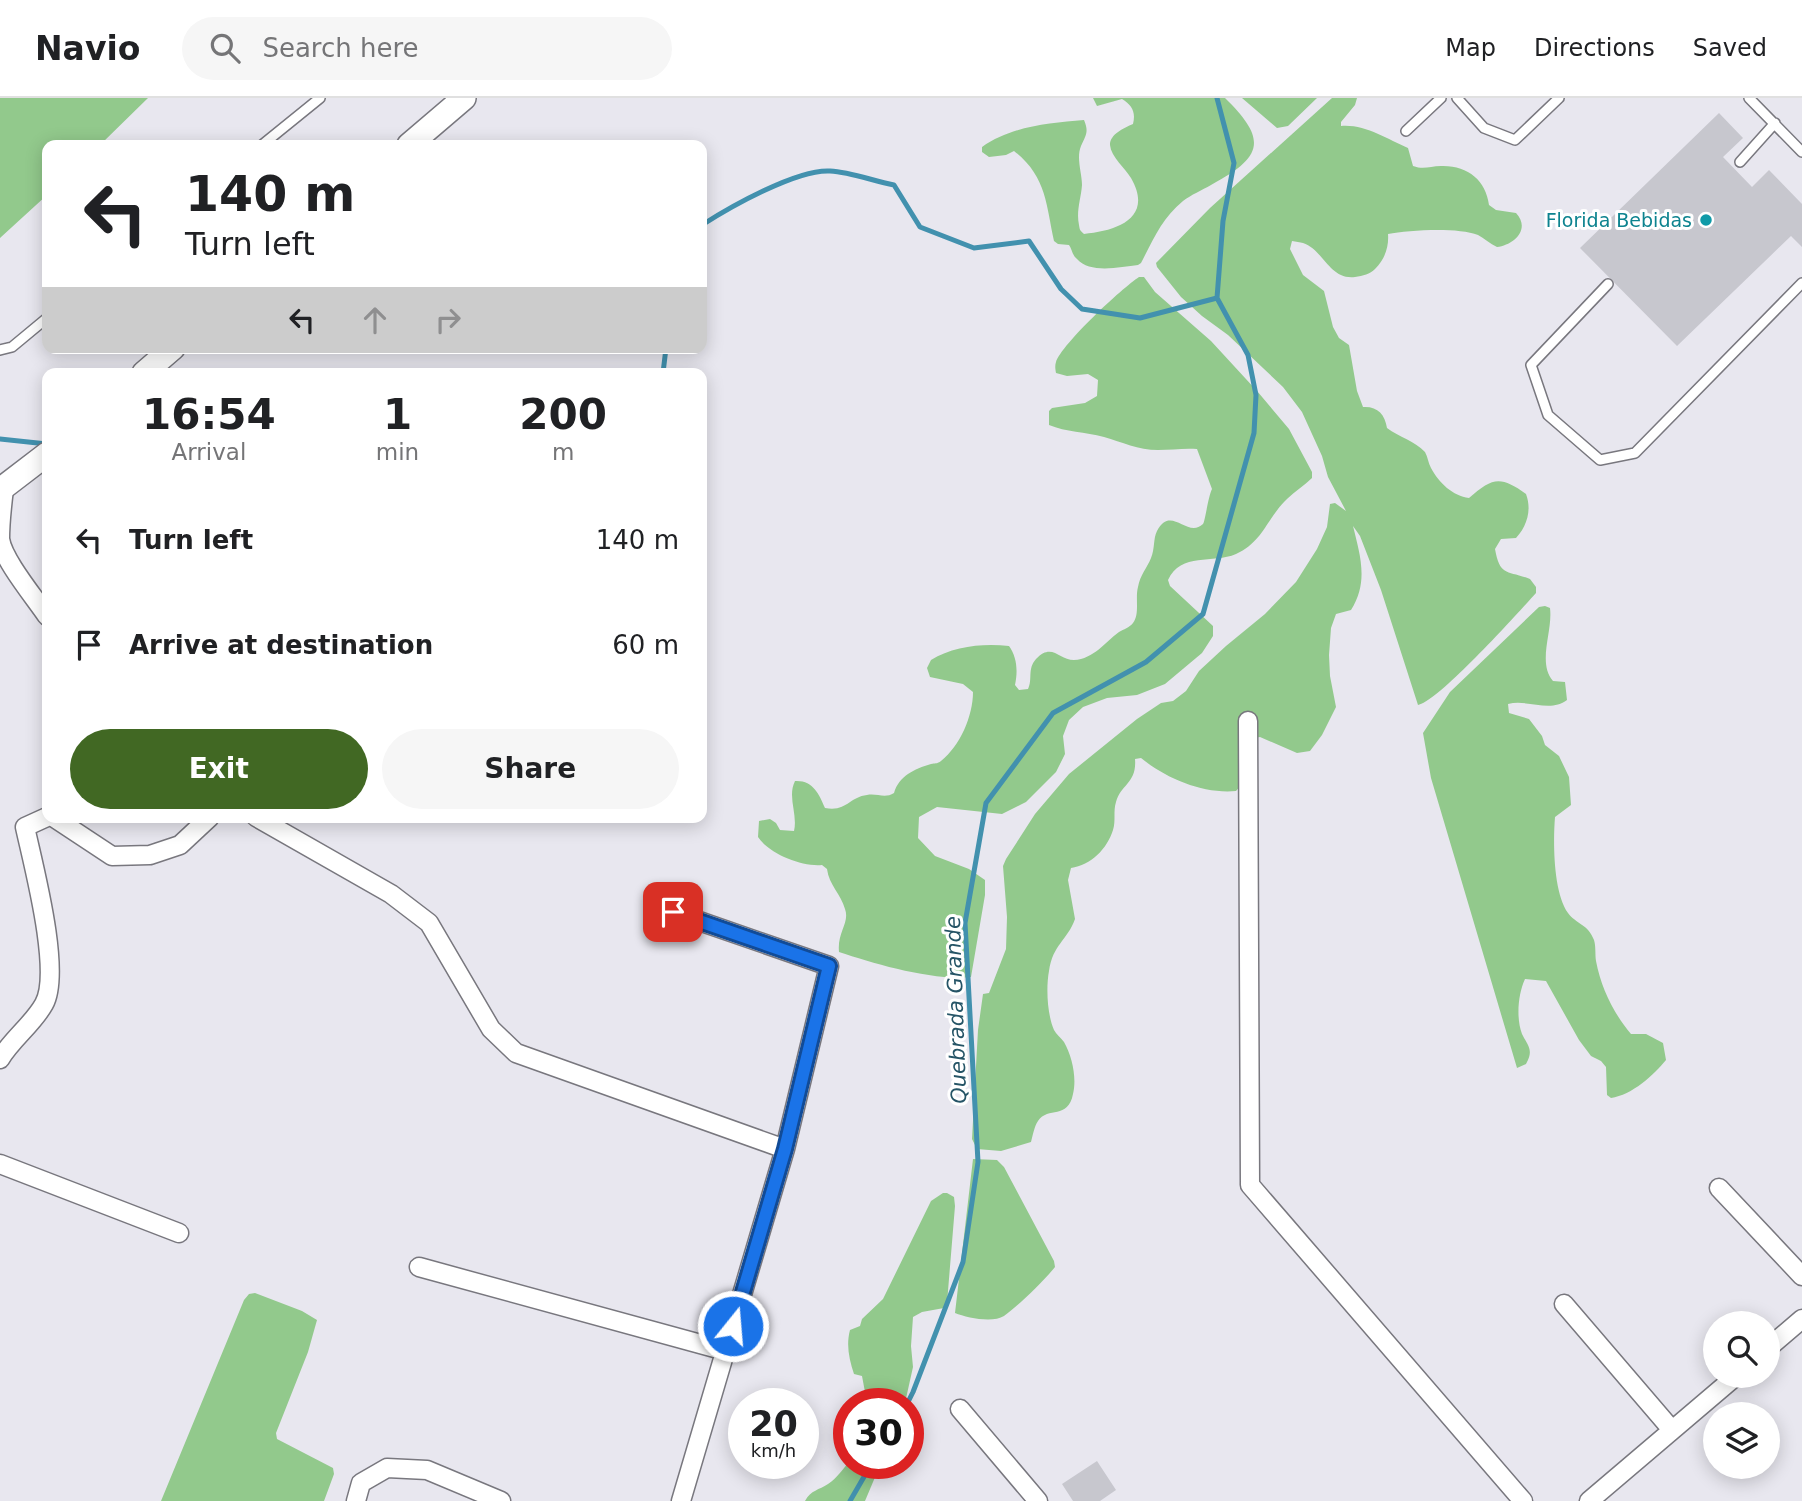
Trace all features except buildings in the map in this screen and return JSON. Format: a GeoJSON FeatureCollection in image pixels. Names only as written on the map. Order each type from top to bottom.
{"type":"FeatureCollection","features":[{"type":"Feature","properties":{"kind":"main road"},"geometry":{"type":"LineString","coordinates":[[415,140],[464,98]]}},
{"type":"Feature","properties":{"kind":"main road"},"geometry":{"type":"LineString","coordinates":[[150,368],[166,354]]}},
{"type":"Feature","properties":{"kind":"main road"},"geometry":{"type":"LineString","coordinates":[[2,489],[42,458]]}},
{"type":"Feature","properties":{"kind":"street"},"geometry":{"type":"LineString","coordinates":[[2,489],[0,541],[15,570],[42,608]]}},
{"type":"Feature","properties":{"kind":"street"},"geometry":{"type":"LineString","coordinates":[[1248,721],[1250,1185],[1523,1501]]}},
{"type":"Feature","properties":{"kind":"street"},"geometry":{"type":"LineString","coordinates":[[0,1059],[46,1003],[50,972],[42,908],[24,827],[42,819]]}},
{"type":"Feature","properties":{"kind":"street"},"geometry":{"type":"LineString","coordinates":[[62,823],[112,856],[150,855],[180,845],[204,823]]}},
{"type":"Feature","properties":{"kind":"street"},"geometry":{"type":"LineString","coordinates":[[267,823],[391,894],[429,923],[491,1029],[516,1053],[785,1149]]}},
{"type":"Feature","properties":{"kind":"street"},"geometry":{"type":"LineString","coordinates":[[673,912],[829,966],[785,1149],[681,1501]]}},
{"type":"Feature","properties":{"kind":"street"},"geometry":{"type":"LineString","coordinates":[[0,1164],[179,1233]]}},
{"type":"Feature","properties":{"kind":"street"},"geometry":{"type":"LineString","coordinates":[[1718,1188],[1802,1276]]}},
{"type":"Feature","properties":{"kind":"street"},"geometry":{"type":"LineString","coordinates":[[419,1267],[726,1351]]}},
{"type":"Feature","properties":{"kind":"street"},"geometry":{"type":"LineString","coordinates":[[1564,1304],[1672,1430]]}},
{"type":"Feature","properties":{"kind":"street"},"geometry":{"type":"LineString","coordinates":[[1780,1338],[1802,1319]]}},
{"type":"Feature","properties":{"kind":"street"},"geometry":{"type":"LineString","coordinates":[[1589,1501],[1721,1388]]}},
{"type":"Feature","properties":{"kind":"street"},"geometry":{"type":"LineString","coordinates":[[960,1409],[1038,1501]]}},
{"type":"Feature","properties":{"kind":"street"},"geometry":{"type":"LineString","coordinates":[[356,1501],[361,1483],[387,1468],[427,1471],[501,1501]]}},
{"type":"Feature","properties":{"kind":"lane"},"geometry":{"type":"LineString","coordinates":[[268,140],[320,98]]}},
{"type":"Feature","properties":{"kind":"lane"},"geometry":{"type":"LineString","coordinates":[[1406,131],[1441,98]]}},
{"type":"Feature","properties":{"kind":"lane"},"geometry":{"type":"LineString","coordinates":[[1457,98],[1484,128],[1515,140],[1559,98]]}},
{"type":"Feature","properties":{"kind":"lane"},"geometry":{"type":"LineString","coordinates":[[1749,98],[1802,152]]}},
{"type":"Feature","properties":{"kind":"lane"},"geometry":{"type":"LineString","coordinates":[[1740,162],[1775,123]]}},
{"type":"Feature","properties":{"kind":"lane"},"geometry":{"type":"LineString","coordinates":[[1608,284],[1531,365],[1548,415],[1600,460],[1635,453],[1802,284]]}},
{"type":"Feature","properties":{"kind":"lane"},"geometry":{"type":"LineString","coordinates":[[0,350],[12,347],[42,322]]}},
{"type":"Feature","properties":{"kind":"green space"},"geometry":{"type":"Polygon","coordinates":[[[0,98],[148,98],[105,140],[42,140],[42,200],[0,238],[0,98]]]}},
{"type":"Feature","properties":{"kind":"green space"},"geometry":{"type":"Polygon","coordinates":[[[1093,98],[1225,98],[1248,125],[1253,137],[1254,147],[1250,156],[1228,175],[1183,201],[1164,222],[1138,265],[1097,268],[1083,264],[1074,256],[1069,245],[1054,241],[1043,192],[1025,161],[1014,151],[989,157],[982,152],[982,147],[1018,130],[1084,120],[1086,133],[1079,155],[1082,185],[1078,215],[1080,229],[1084,234],[1119,226],[1135,213],[1137,192],[1110,145],[1115,135],[1133,124],[1133,112],[1131,106],[1122,99],[1097,106],[1093,98]]]}},
{"type":"Feature","properties":{"kind":"green space"},"geometry":{"type":"Polygon","coordinates":[[[1242,98],[1317,98],[1288,126],[1277,128],[1242,98]]]}},
{"type":"Feature","properties":{"kind":"green space"},"geometry":{"type":"Polygon","coordinates":[[[1332,98],[1357,98],[1341,126],[1359,127],[1408,148],[1413,166],[1450,166],[1467,171],[1484,188],[1489,205],[1496,210],[1516,213],[1520,219],[1521,230],[1514,240],[1497,247],[1469,232],[1420,230],[1388,234],[1386,253],[1378,265],[1373,271],[1355,277],[1339,274],[1303,243],[1292,241],[1290,249],[1303,275],[1324,291],[1333,327],[1339,338],[1349,345],[1357,391],[1363,407],[1376,410],[1382,415],[1387,428],[1421,448],[1438,479],[1457,495],[1469,498],[1484,486],[1496,481],[1509,484],[1526,494],[1528,512],[1523,528],[1516,538],[1501,539],[1495,549],[1502,568],[1530,579],[1536,587],[1536,593],[1459,674],[1418,705],[1381,590],[1360,536],[1353,526],[1361,568],[1360,589],[1351,610],[1336,614],[1331,628],[1330,676],[1336,707],[1322,735],[1310,751],[1297,753],[1260,737],[1248,739],[1242,784],[1236,791],[1211,790],[1186,784],[1141,758],[1135,759],[1134,773],[1116,802],[1114,827],[1107,844],[1091,860],[1071,868],[1068,880],[1075,919],[1057,948],[1049,971],[1047,992],[1050,1016],[1054,1030],[1067,1048],[1073,1067],[1074,1088],[1070,1102],[1062,1110],[1047,1114],[1038,1121],[1031,1142],[1001,1151],[977,1149],[972,1139],[978,1030],[983,994],[989,993],[1006,949],[1007,917],[1003,866],[1006,859],[1035,814],[1069,774],[1137,719],[1161,703],[1173,701],[1186,691],[1199,671],[1265,614],[1296,582],[1327,527],[1330,504],[1335,503],[1346,511],[1328,477],[1322,456],[1302,412],[1283,387],[1228,335],[1181,297],[1156,263],[1210,208],[1332,98]]]}},
{"type":"Feature","properties":{"kind":"green space"},"geometry":{"type":"Polygon","coordinates":[[[1139,277],[1144,277],[1155,292],[1211,341],[1257,391],[1289,429],[1312,472],[1312,478],[1287,499],[1259,536],[1245,549],[1227,557],[1189,562],[1174,571],[1168,580],[1170,586],[1213,626],[1213,636],[1202,653],[1165,684],[1137,695],[1107,698],[1083,707],[1069,720],[1063,736],[1065,754],[1056,772],[1026,802],[1002,814],[937,807],[919,817],[918,838],[935,856],[969,869],[985,880],[985,895],[971,977],[922,974],[839,952],[846,914],[827,869],[822,865],[796,862],[770,849],[758,837],[759,821],[770,819],[780,830],[794,831],[792,793],[795,781],[811,785],[825,808],[832,809],[861,796],[887,796],[894,793],[908,774],[938,763],[948,755],[964,730],[971,711],[973,692],[963,684],[930,677],[927,668],[931,660],[949,651],[969,647],[1009,646],[1016,664],[1015,685],[1019,690],[1028,689],[1032,666],[1042,654],[1051,652],[1074,660],[1088,657],[1133,623],[1139,583],[1152,555],[1157,531],[1162,524],[1173,521],[1197,528],[1204,522],[1212,489],[1197,449],[1144,449],[1049,425],[1049,411],[1052,408],[1085,403],[1097,396],[1098,380],[1088,374],[1067,376],[1056,373],[1056,363],[1061,354],[1093,317],[1139,277]]]}},
{"type":"Feature","properties":{"kind":"green space"},"geometry":{"type":"Polygon","coordinates":[[[1539,607],[1550,608],[1546,665],[1553,681],[1565,682],[1567,700],[1546,706],[1508,704],[1509,713],[1529,719],[1542,736],[1545,745],[1559,756],[1569,777],[1571,805],[1555,817],[1554,827],[1555,866],[1563,904],[1571,917],[1585,927],[1595,942],[1601,981],[1619,1018],[1631,1034],[1646,1034],[1663,1043],[1666,1060],[1642,1084],[1611,1098],[1607,1095],[1606,1067],[1591,1056],[1579,1040],[1546,981],[1525,979],[1523,985],[1519,1021],[1530,1055],[1526,1064],[1517,1068],[1431,778],[1423,733],[1450,692],[1539,607]]]}},
{"type":"Feature","properties":{"kind":"green space"},"geometry":{"type":"Polygon","coordinates":[[[973,1159],[997,1160],[1004,1167],[1055,1267],[1016,1306],[1004,1316],[993,1319],[973,1318],[955,1313],[973,1159]]]}},
{"type":"Feature","properties":{"kind":"green space"},"geometry":{"type":"Polygon","coordinates":[[[943,1193],[954,1197],[947,1303],[944,1308],[922,1312],[913,1317],[913,1367],[908,1388],[864,1388],[862,1376],[854,1374],[851,1363],[848,1341],[850,1330],[860,1326],[862,1319],[883,1299],[931,1201],[943,1193]]]}},
{"type":"Feature","properties":{"kind":"green space"},"geometry":{"type":"Polygon","coordinates":[[[255,1293],[302,1311],[317,1320],[308,1352],[276,1433],[277,1439],[333,1468],[334,1474],[324,1501],[161,1501],[244,1300],[249,1294],[255,1293]]]}},
{"type":"Feature","properties":{"kind":"green space"},"geometry":{"type":"Polygon","coordinates":[[[834,1479],[874,1479],[865,1501],[805,1501],[813,1492],[834,1479]]]}},
{"type":"Feature","properties":{"kind":"waterway","name":"Quebrada Grande"},"geometry":{"type":"LineString","coordinates":[[915,1388],[963,1262],[978,1162],[965,923],[986,803],[1053,713],[1146,662],[1203,614],[1254,433],[1256,395],[1248,355],[1217,298],[1223,221],[1234,163],[1217,98]]}},
{"type":"Feature","properties":{"kind":"waterway"},"geometry":{"type":"LineString","coordinates":[[707,222],[782,182],[816,172],[838,172],[894,185],[920,227],[974,248],[1029,241],[1061,289],[1082,309],[1140,318],[1217,298]]}},
{"type":"Feature","properties":{"kind":"waterway"},"geometry":{"type":"LineString","coordinates":[[664,368],[665,354]]}},
{"type":"Feature","properties":{"kind":"waterway"},"geometry":{"type":"LineString","coordinates":[[0,439],[42,443]]}},
{"type":"Feature","properties":{"kind":"waterway","name":"Quebrada Grande"},"geometry":{"type":"LineString","coordinates":[[850,1501],[863,1479]]}},
{"type":"Feature","properties":{"kind":"place","name":"Florida Bebidas"},"geometry":{"type":"Point","coordinates":[1706,220]}},
{"type":"Feature","properties":{"kind":"route"},"geometry":{"type":"LineString","coordinates":[[673,912],[829,966],[785,1149],[733,1326]]}}]}
